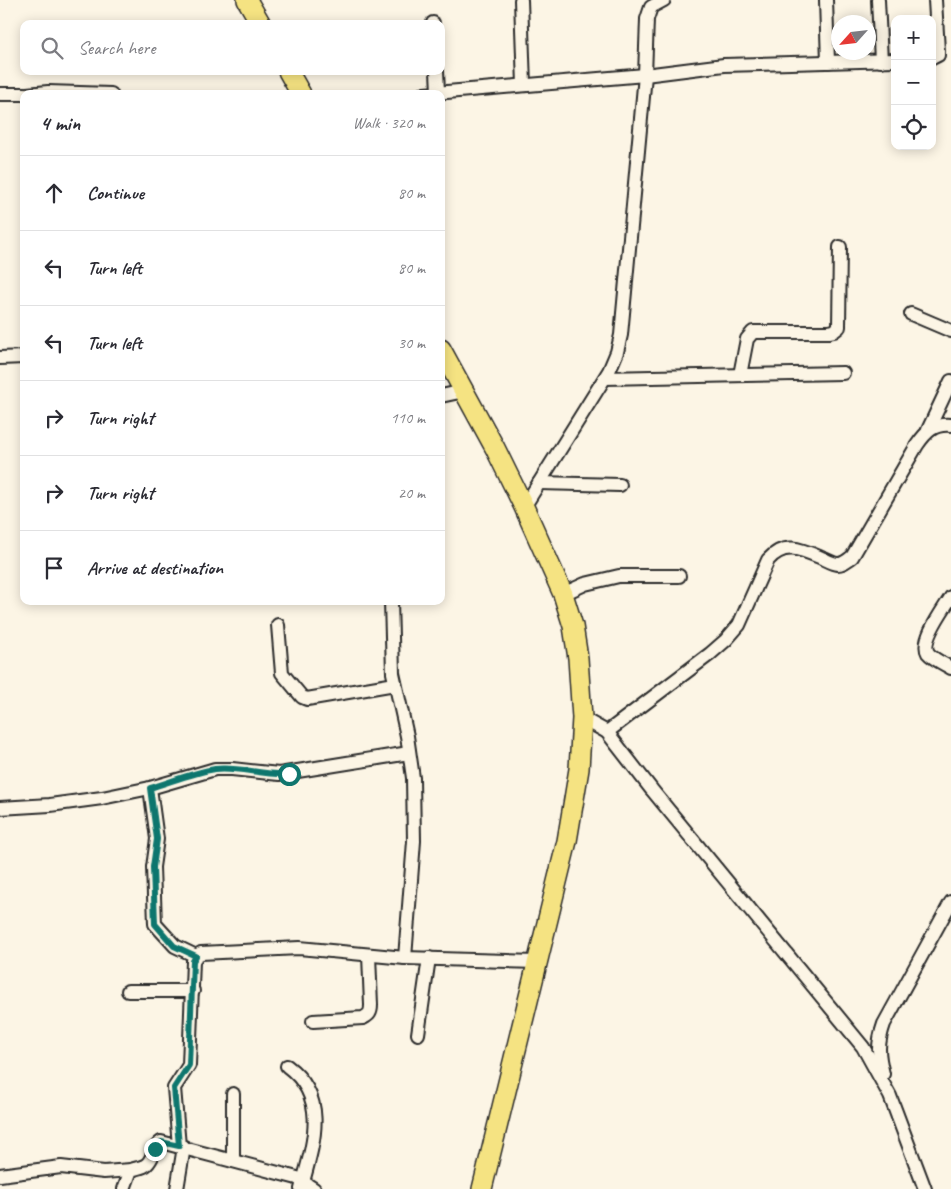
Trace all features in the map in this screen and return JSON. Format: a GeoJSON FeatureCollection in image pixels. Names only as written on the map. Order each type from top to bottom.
{"type":"FeatureCollection","features":[{"type":"Feature","properties":{"kind":"highway"},"geometry":{"type":"LineString","coordinates":[[247,0],[259,20]]}},
{"type":"Feature","properties":{"kind":"highway"},"geometry":{"type":"LineString","coordinates":[[290,75],[298,90]]}},
{"type":"Feature","properties":{"kind":"highway"},"geometry":{"type":"LineString","coordinates":[[445,356],[524,507],[563,594],[573,626],[578,658],[582,718],[575,798],[482,1189]]}},
{"type":"Feature","properties":{"kind":"street"},"geometry":{"type":"LineString","coordinates":[[522,0],[524,85]]}},
{"type":"Feature","properties":{"kind":"street"},"geometry":{"type":"LineString","coordinates":[[524,507],[605,378],[617,352],[646,75],[647,19],[651,7],[664,0]]}},
{"type":"Feature","properties":{"kind":"street"},"geometry":{"type":"LineString","coordinates":[[826,0],[828,62]]}},
{"type":"Feature","properties":{"kind":"street"},"geometry":{"type":"LineString","coordinates":[[878,0],[881,61]]}},
{"type":"Feature","properties":{"kind":"street"},"geometry":{"type":"LineString","coordinates":[[935,0],[936,15]]}},
{"type":"Feature","properties":{"kind":"street"},"geometry":{"type":"LineString","coordinates":[[936,17],[938,51],[936,56]]}},
{"type":"Feature","properties":{"kind":"street"},"geometry":{"type":"LineString","coordinates":[[445,91],[646,75],[724,65],[891,60]]}},
{"type":"Feature","properties":{"kind":"street"},"geometry":{"type":"LineString","coordinates":[[437,75],[438,90]]}},
{"type":"Feature","properties":{"kind":"street"},"geometry":{"type":"LineString","coordinates":[[0,94],[20,94]]}},
{"type":"Feature","properties":{"kind":"street"},"geometry":{"type":"LineString","coordinates":[[740,375],[747,339],[753,332],[829,332],[839,327],[840,247]]}},
{"type":"Feature","properties":{"kind":"street"},"geometry":{"type":"LineString","coordinates":[[911,314],[951,331]]}},
{"type":"Feature","properties":{"kind":"street"},"geometry":{"type":"LineString","coordinates":[[0,358],[20,357]]}},
{"type":"Feature","properties":{"kind":"street"},"geometry":{"type":"LineString","coordinates":[[605,378],[843,373]]}},
{"type":"Feature","properties":{"kind":"street"},"geometry":{"type":"LineString","coordinates":[[607,732],[726,640],[739,624],[768,560],[774,554],[790,548],[800,549],[836,564],[844,563],[852,557],[917,445],[928,430],[951,381]]}},
{"type":"Feature","properties":{"kind":"street"},"geometry":{"type":"LineString","coordinates":[[445,395],[464,390]]}},
{"type":"Feature","properties":{"kind":"street"},"geometry":{"type":"LineString","coordinates":[[928,430],[939,425],[951,425]]}},
{"type":"Feature","properties":{"kind":"street"},"geometry":{"type":"LineString","coordinates":[[539,483],[620,486]]}},
{"type":"Feature","properties":{"kind":"street"},"geometry":{"type":"LineString","coordinates":[[563,594],[585,584],[619,576],[679,576]]}},
{"type":"Feature","properties":{"kind":"street"},"geometry":{"type":"LineString","coordinates":[[951,597],[927,637],[926,646],[932,657],[951,668]]}},
{"type":"Feature","properties":{"kind":"street"},"geometry":{"type":"LineString","coordinates":[[391,605],[391,650],[395,684],[407,736],[412,778],[414,841],[405,958]]}},
{"type":"Feature","properties":{"kind":"street"},"geometry":{"type":"LineString","coordinates":[[278,625],[282,673],[302,697],[307,699],[395,684]]}},
{"type":"Feature","properties":{"kind":"street"},"geometry":{"type":"LineString","coordinates":[[582,718],[607,732],[652,790],[863,1047],[890,1096]]}},
{"type":"Feature","properties":{"kind":"street"},"geometry":{"type":"LineString","coordinates":[[0,808],[75,803],[150,788],[214,769],[279,774],[409,753]]}},
{"type":"Feature","properties":{"kind":"street"},"geometry":{"type":"LineString","coordinates":[[150,788],[157,839],[153,867],[155,924],[174,946],[196,956]]}},
{"type":"Feature","properties":{"kind":"street"},"geometry":{"type":"LineString","coordinates":[[925,1189],[890,1096],[880,1061],[878,1041],[884,1024],[951,902]]}},
{"type":"Feature","properties":{"kind":"street"},"geometry":{"type":"LineString","coordinates":[[177,1189],[182,1146],[174,1088],[189,1065],[193,961],[196,956],[207,952],[299,948],[405,958],[537,962]]}},
{"type":"Feature","properties":{"kind":"street"},"geometry":{"type":"LineString","coordinates":[[313,1021],[363,1018],[368,1016],[371,1012],[369,955]]}},
{"type":"Feature","properties":{"kind":"street"},"geometry":{"type":"LineString","coordinates":[[418,1034],[429,958]]}},
{"type":"Feature","properties":{"kind":"street"},"geometry":{"type":"LineString","coordinates":[[128,991],[193,991]]}},
{"type":"Feature","properties":{"kind":"street"},"geometry":{"type":"LineString","coordinates":[[0,1175],[61,1167],[104,1172],[131,1170],[146,1165],[157,1144],[161,1142],[233,1161],[306,1186],[314,1135],[315,1109],[307,1086],[299,1074],[287,1066]]}},
{"type":"Feature","properties":{"kind":"street"},"geometry":{"type":"LineString","coordinates":[[233,1094],[233,1161]]}},
{"type":"Feature","properties":{"kind":"street"},"geometry":{"type":"LineString","coordinates":[[124,1189],[131,1170]]}},
{"type":"Feature","properties":{"kind":"route"},"geometry":{"type":"LineString","coordinates":[[155,1149],[157,1144],[161,1142],[179,1146],[174,1088],[187,1071],[189,1065],[193,961],[196,956],[174,946],[155,924],[153,867],[157,839],[150,788],[214,769],[289,774]]}}]}
